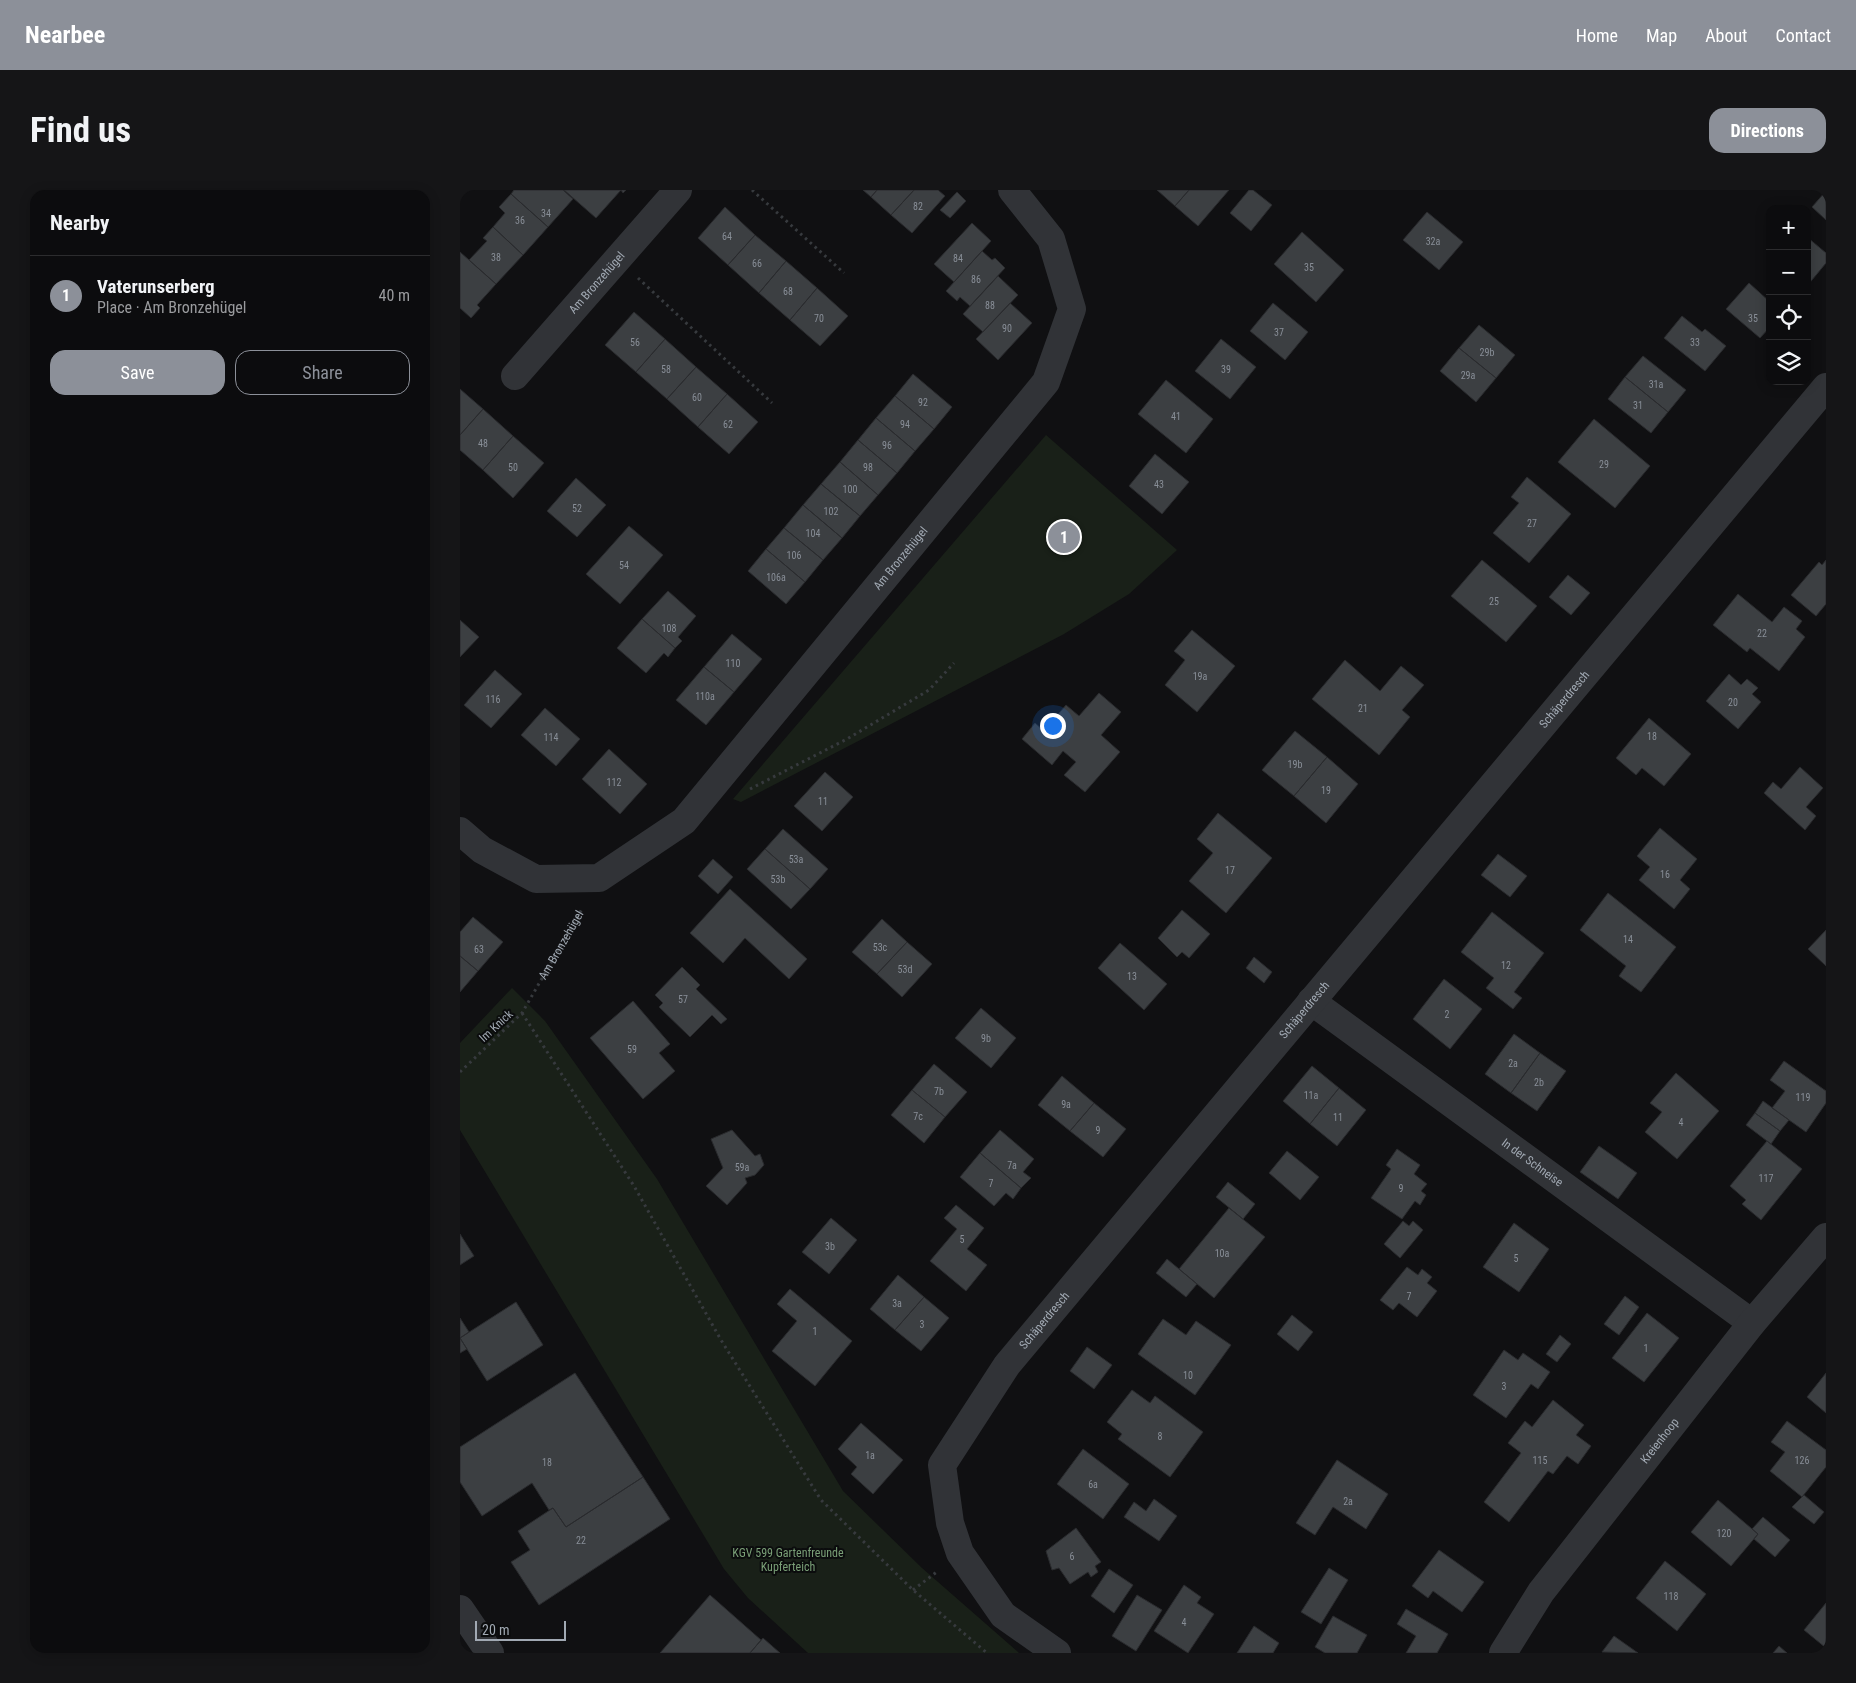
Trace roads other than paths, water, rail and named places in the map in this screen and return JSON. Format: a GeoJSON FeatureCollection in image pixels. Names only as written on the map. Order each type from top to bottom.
{"type":"FeatureCollection","features":[{"type":"Feature","properties":{"kind":"street","name":"Am Bronzehügel"},"geometry":{"type":"LineString","coordinates":[[515,376],[678,190]]}},
{"type":"Feature","properties":{"kind":"street","name":"Am Bronzehügel"},"geometry":{"type":"LineString","coordinates":[[460,831],[482,850],[536,879],[599,878],[684,821],[1046,382],[1072,309],[1051,238],[1012,190]]}},
{"type":"Feature","properties":{"kind":"street","name":"Schäperdresch"},"geometry":{"type":"LineString","coordinates":[[1057,1653],[1003,1615],[960,1553],[950,1523],[942,1465],[1007,1365],[1826,386]]}},
{"type":"Feature","properties":{"kind":"street","name":"In der Schneise"},"geometry":{"type":"LineString","coordinates":[[1311,1001],[1752,1323]]}},
{"type":"Feature","properties":{"kind":"street","name":"Kreienhoop"},"geometry":{"type":"LineString","coordinates":[[1503,1653],[1541,1592],[1752,1323],[1826,1236]]}},
{"type":"Feature","properties":{"kind":"street"},"geometry":{"type":"LineString","coordinates":[[460,1609],[490,1653]]}},
{"type":"Feature","properties":{"kind":"place","name":"Vaterunserberg"},"geometry":{"type":"Point","coordinates":[1064,537]}},
{"type":"Feature","properties":{"kind":"park label","name":"KGV 599 Gartenfreunde Kupferteich"},"geometry":{"type":"Point","coordinates":[788,1560]}}]}
